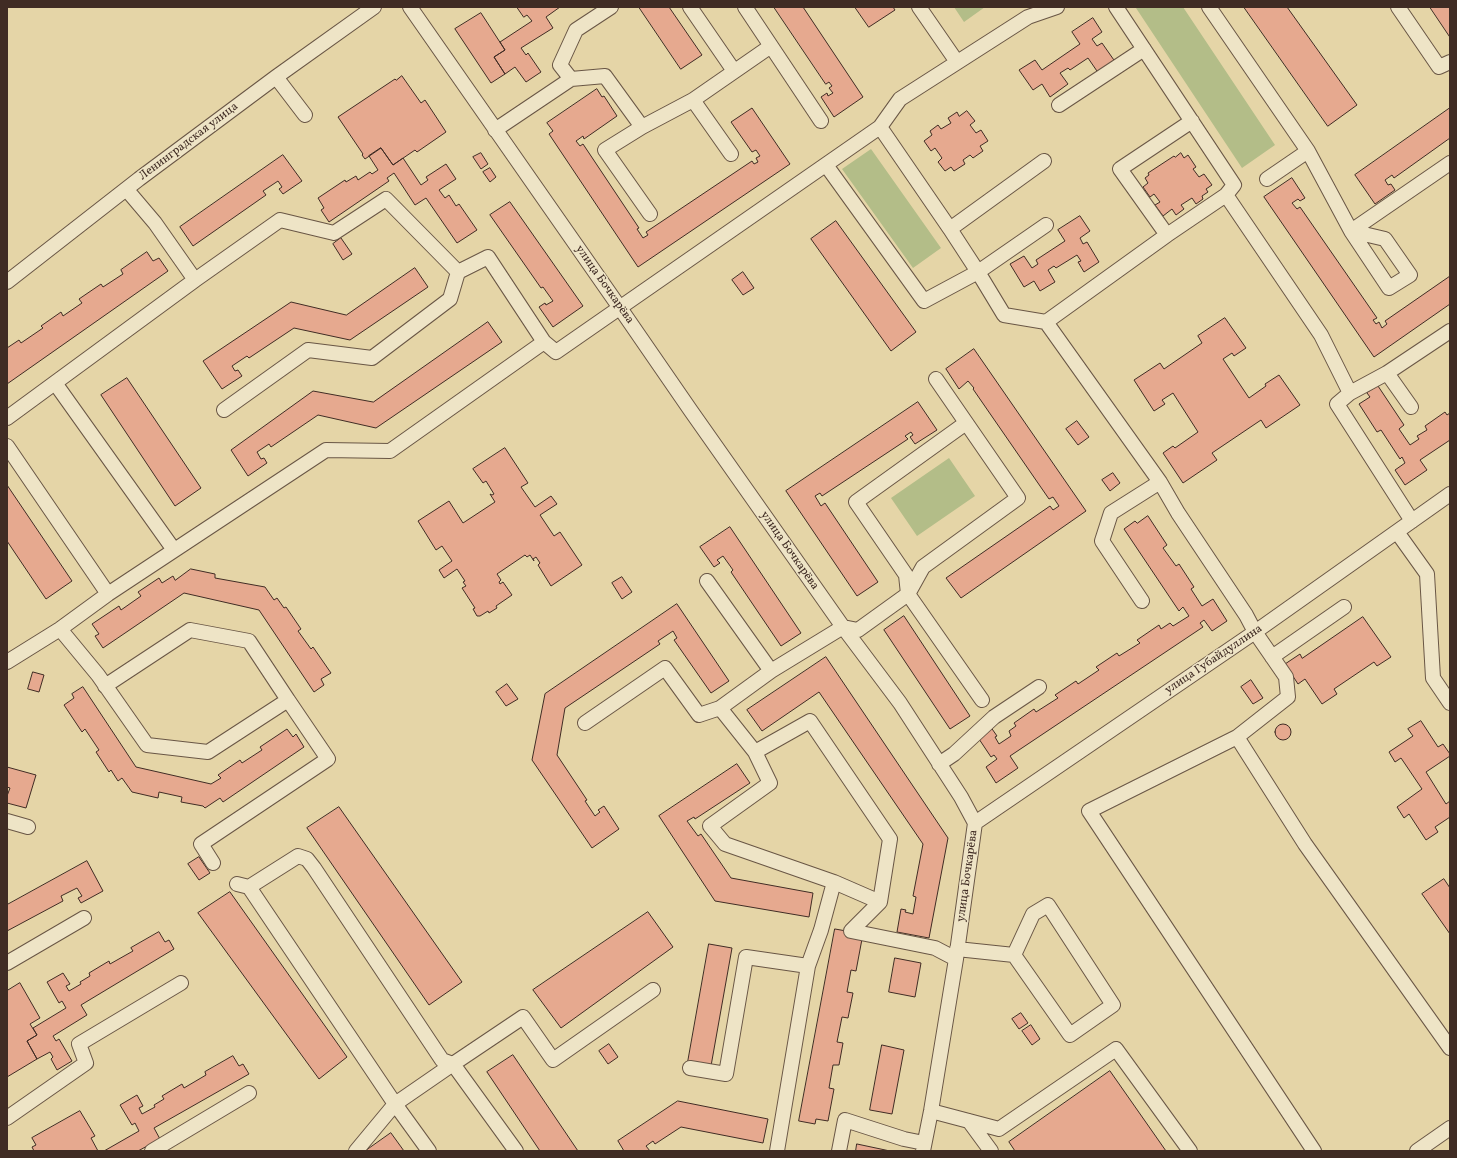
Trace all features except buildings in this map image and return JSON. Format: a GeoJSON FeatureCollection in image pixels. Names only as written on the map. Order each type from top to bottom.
{"type":"FeatureCollection","features":[{"type":"Feature","properties":{"kind":"street","name":"Ленинградская улица"},"geometry":{"type":"LineString","coordinates":[[7,282],[127,190],[139,179],[276,77],[374,7]]}},
{"type":"Feature","properties":{"kind":"street","name":"улица Бочкарёва"},"geometry":{"type":"LineString","coordinates":[[410,7],[690,411],[843,627],[900,703],[961,797],[975,823],[957,954],[931,1112],[923,1147]]}},
{"type":"Feature","properties":{"kind":"street"},"geometry":{"type":"LineString","coordinates":[[571,79],[560,65],[576,30],[611,7]]}},
{"type":"Feature","properties":{"kind":"street"},"geometry":{"type":"LineString","coordinates":[[690,7],[734,71]]}},
{"type":"Feature","properties":{"kind":"street"},"geometry":{"type":"LineString","coordinates":[[745,7],[821,121]]}},
{"type":"Feature","properties":{"kind":"street"},"geometry":{"type":"LineString","coordinates":[[919,7],[957,62]]}},
{"type":"Feature","properties":{"kind":"street"},"geometry":{"type":"LineString","coordinates":[[224,410],[308,350],[372,358],[450,299],[458,272],[488,258],[544,342],[556,352],[880,127],[900,98],[1028,17],[1057,7]]}},
{"type":"Feature","properties":{"kind":"street"},"geometry":{"type":"LineString","coordinates":[[880,127],[950,229],[1004,315],[1046,322],[1226,195],[1234,185],[1116,7]]}},
{"type":"Feature","properties":{"kind":"street"},"geometry":{"type":"LineString","coordinates":[[1209,7],[1308,151],[1351,231],[1450,163]]}},
{"type":"Feature","properties":{"kind":"street"},"geometry":{"type":"LineString","coordinates":[[1398,7],[1439,67],[1450,62]]}},
{"type":"Feature","properties":{"kind":"street"},"geometry":{"type":"LineString","coordinates":[[650,214],[605,150],[642,126],[693,100],[771,46]]}},
{"type":"Feature","properties":{"kind":"street"},"geometry":{"type":"LineString","coordinates":[[1059,105],[1144,49]]}},
{"type":"Feature","properties":{"kind":"street"},"geometry":{"type":"LineString","coordinates":[[495,130],[571,79],[605,76],[642,126]]}},
{"type":"Feature","properties":{"kind":"street"},"geometry":{"type":"LineString","coordinates":[[276,77],[305,115]]}},
{"type":"Feature","properties":{"kind":"street"},"geometry":{"type":"LineString","coordinates":[[693,100],[731,154]]}},
{"type":"Feature","properties":{"kind":"street"},"geometry":{"type":"LineString","coordinates":[[1168,235],[1120,169],[1192,121]]}},
{"type":"Feature","properties":{"kind":"street"},"geometry":{"type":"LineString","coordinates":[[1267,179],[1308,151]]}},
{"type":"Feature","properties":{"kind":"street"},"geometry":{"type":"LineString","coordinates":[[950,229],[1044,161]]}},
{"type":"Feature","properties":{"kind":"street"},"geometry":{"type":"LineString","coordinates":[[826,165],[924,301],[978,272],[1046,225]]}},
{"type":"Feature","properties":{"kind":"street"},"geometry":{"type":"LineString","coordinates":[[127,190],[154,223],[195,280]]}},
{"type":"Feature","properties":{"kind":"street"},"geometry":{"type":"LineString","coordinates":[[1226,195],[1321,335],[1350,393]]}},
{"type":"Feature","properties":{"kind":"street"},"geometry":{"type":"LineString","coordinates":[[7,418],[195,280],[280,220],[334,233],[386,198],[458,272]]}},
{"type":"Feature","properties":{"kind":"street"},"geometry":{"type":"LineString","coordinates":[[1046,322],[1160,482],[1178,513],[1286,677],[1288,697],[1237,737],[1089,811],[1314,1151]]}},
{"type":"Feature","properties":{"kind":"street"},"geometry":{"type":"LineString","coordinates":[[1412,521],[1338,404],[1350,393],[1387,373],[1450,331]]}},
{"type":"Feature","properties":{"kind":"street"},"geometry":{"type":"LineString","coordinates":[[7,662],[60,629],[108,594],[326,450],[390,451],[544,342]]}},
{"type":"Feature","properties":{"kind":"street"},"geometry":{"type":"LineString","coordinates":[[1387,373],[1411,407]]}},
{"type":"Feature","properties":{"kind":"street"},"geometry":{"type":"LineString","coordinates":[[585,723],[665,668],[700,715],[720,708],[771,671],[843,627],[858,630],[908,594],[923,567],[1018,498],[936,379]]}},
{"type":"Feature","properties":{"kind":"street"},"geometry":{"type":"LineString","coordinates":[[55,383],[174,550]]}},
{"type":"Feature","properties":{"kind":"street"},"geometry":{"type":"LineString","coordinates":[[966,423],[856,502],[906,575],[908,594],[982,700]]}},
{"type":"Feature","properties":{"kind":"street"},"geometry":{"type":"LineString","coordinates":[[7,446],[108,594]]}},
{"type":"Feature","properties":{"kind":"street"},"geometry":{"type":"LineString","coordinates":[[1142,600],[1102,541],[1111,513],[1160,482]]}},
{"type":"Feature","properties":{"kind":"street","name":"улица Губайдуллина"},"geometry":{"type":"LineString","coordinates":[[975,823],[1255,632],[1450,494]]}},
{"type":"Feature","properties":{"kind":"street"},"geometry":{"type":"LineString","coordinates":[[1398,532],[1427,574],[1433,678],[1450,703]]}},
{"type":"Feature","properties":{"kind":"street"},"geometry":{"type":"LineString","coordinates":[[707,581],[771,671]]}},
{"type":"Feature","properties":{"kind":"street"},"geometry":{"type":"LineString","coordinates":[[1272,657],[1344,607]]}},
{"type":"Feature","properties":{"kind":"street"},"geometry":{"type":"LineString","coordinates":[[60,629],[105,686],[147,745],[208,752],[288,700]]}},
{"type":"Feature","properties":{"kind":"street"},"geometry":{"type":"LineString","coordinates":[[105,686],[190,630],[250,641],[328,758],[201,844],[213,863]]}},
{"type":"Feature","properties":{"kind":"street"},"geometry":{"type":"LineString","coordinates":[[939,764],[954,754],[994,716],[1039,687]]}},
{"type":"Feature","properties":{"kind":"street"},"geometry":{"type":"LineString","coordinates":[[720,708],[755,752],[770,783],[710,826],[725,844],[834,882],[880,902]]}},
{"type":"Feature","properties":{"kind":"street"},"geometry":{"type":"LineString","coordinates":[[755,752],[810,721],[890,839],[880,902],[851,932],[935,948],[957,954],[1014,955]]}},
{"type":"Feature","properties":{"kind":"street"},"geometry":{"type":"LineString","coordinates":[[1237,737],[1305,844],[1450,1048]]}},
{"type":"Feature","properties":{"kind":"street"},"geometry":{"type":"LineString","coordinates":[[7,821],[28,827]]}},
{"type":"Feature","properties":{"kind":"street"},"geometry":{"type":"LineString","coordinates":[[429,1151],[243,885],[298,856],[306,859],[319,874],[442,1060],[454,1064],[516,1151]]}},
{"type":"Feature","properties":{"kind":"street"},"geometry":{"type":"LineString","coordinates":[[777,1151],[808,966],[821,930],[834,882]]}},
{"type":"Feature","properties":{"kind":"street"},"geometry":{"type":"LineString","coordinates":[[1048,905],[1113,1005],[1070,1035],[1014,955],[1033,914],[1048,905]]}},
{"type":"Feature","properties":{"kind":"street"},"geometry":{"type":"LineString","coordinates":[[7,963],[84,918]]}},
{"type":"Feature","properties":{"kind":"street"},"geometry":{"type":"LineString","coordinates":[[690,1068],[726,1074],[746,957],[808,966]]}},
{"type":"Feature","properties":{"kind":"street"},"geometry":{"type":"LineString","coordinates":[[7,1118],[86,1063],[78,1044],[181,983]]}},
{"type":"Feature","properties":{"kind":"street"},"geometry":{"type":"LineString","coordinates":[[356,1151],[395,1104],[523,1017],[553,1060],[653,990]]}},
{"type":"Feature","properties":{"kind":"street"},"geometry":{"type":"LineString","coordinates":[[931,1112],[999,1129],[1116,1049],[1190,1151]]}},
{"type":"Feature","properties":{"kind":"street"},"geometry":{"type":"LineString","coordinates":[[152,1151],[249,1093]]}},
{"type":"Feature","properties":{"kind":"street"},"geometry":{"type":"LineString","coordinates":[[838,1151],[845,1120],[904,1139],[923,1147]]}},
{"type":"Feature","properties":{"kind":"street"},"geometry":{"type":"LineString","coordinates":[[969,1121],[991,1151]]}},
{"type":"Feature","properties":{"kind":"street"},"geometry":{"type":"LineString","coordinates":[[1416,1151],[1450,1128]]}},
{"type":"Feature","properties":{"kind":"green space"},"geometry":{"type":"Polygon","coordinates":[[[954,7],[985,7],[964,22],[954,7]]]}},
{"type":"Feature","properties":{"kind":"green space"},"geometry":{"type":"Polygon","coordinates":[[[1183,7],[1275,145],[1242,168],[1136,8],[1183,7]]]}},
{"type":"Feature","properties":{"kind":"green space"},"geometry":{"type":"Polygon","coordinates":[[[871,149],[941,248],[913,268],[842,169],[871,149]]]}},
{"type":"Feature","properties":{"kind":"green space"},"geometry":{"type":"Polygon","coordinates":[[[949,458],[975,496],[917,536],[891,498],[949,458]]]}}]}
